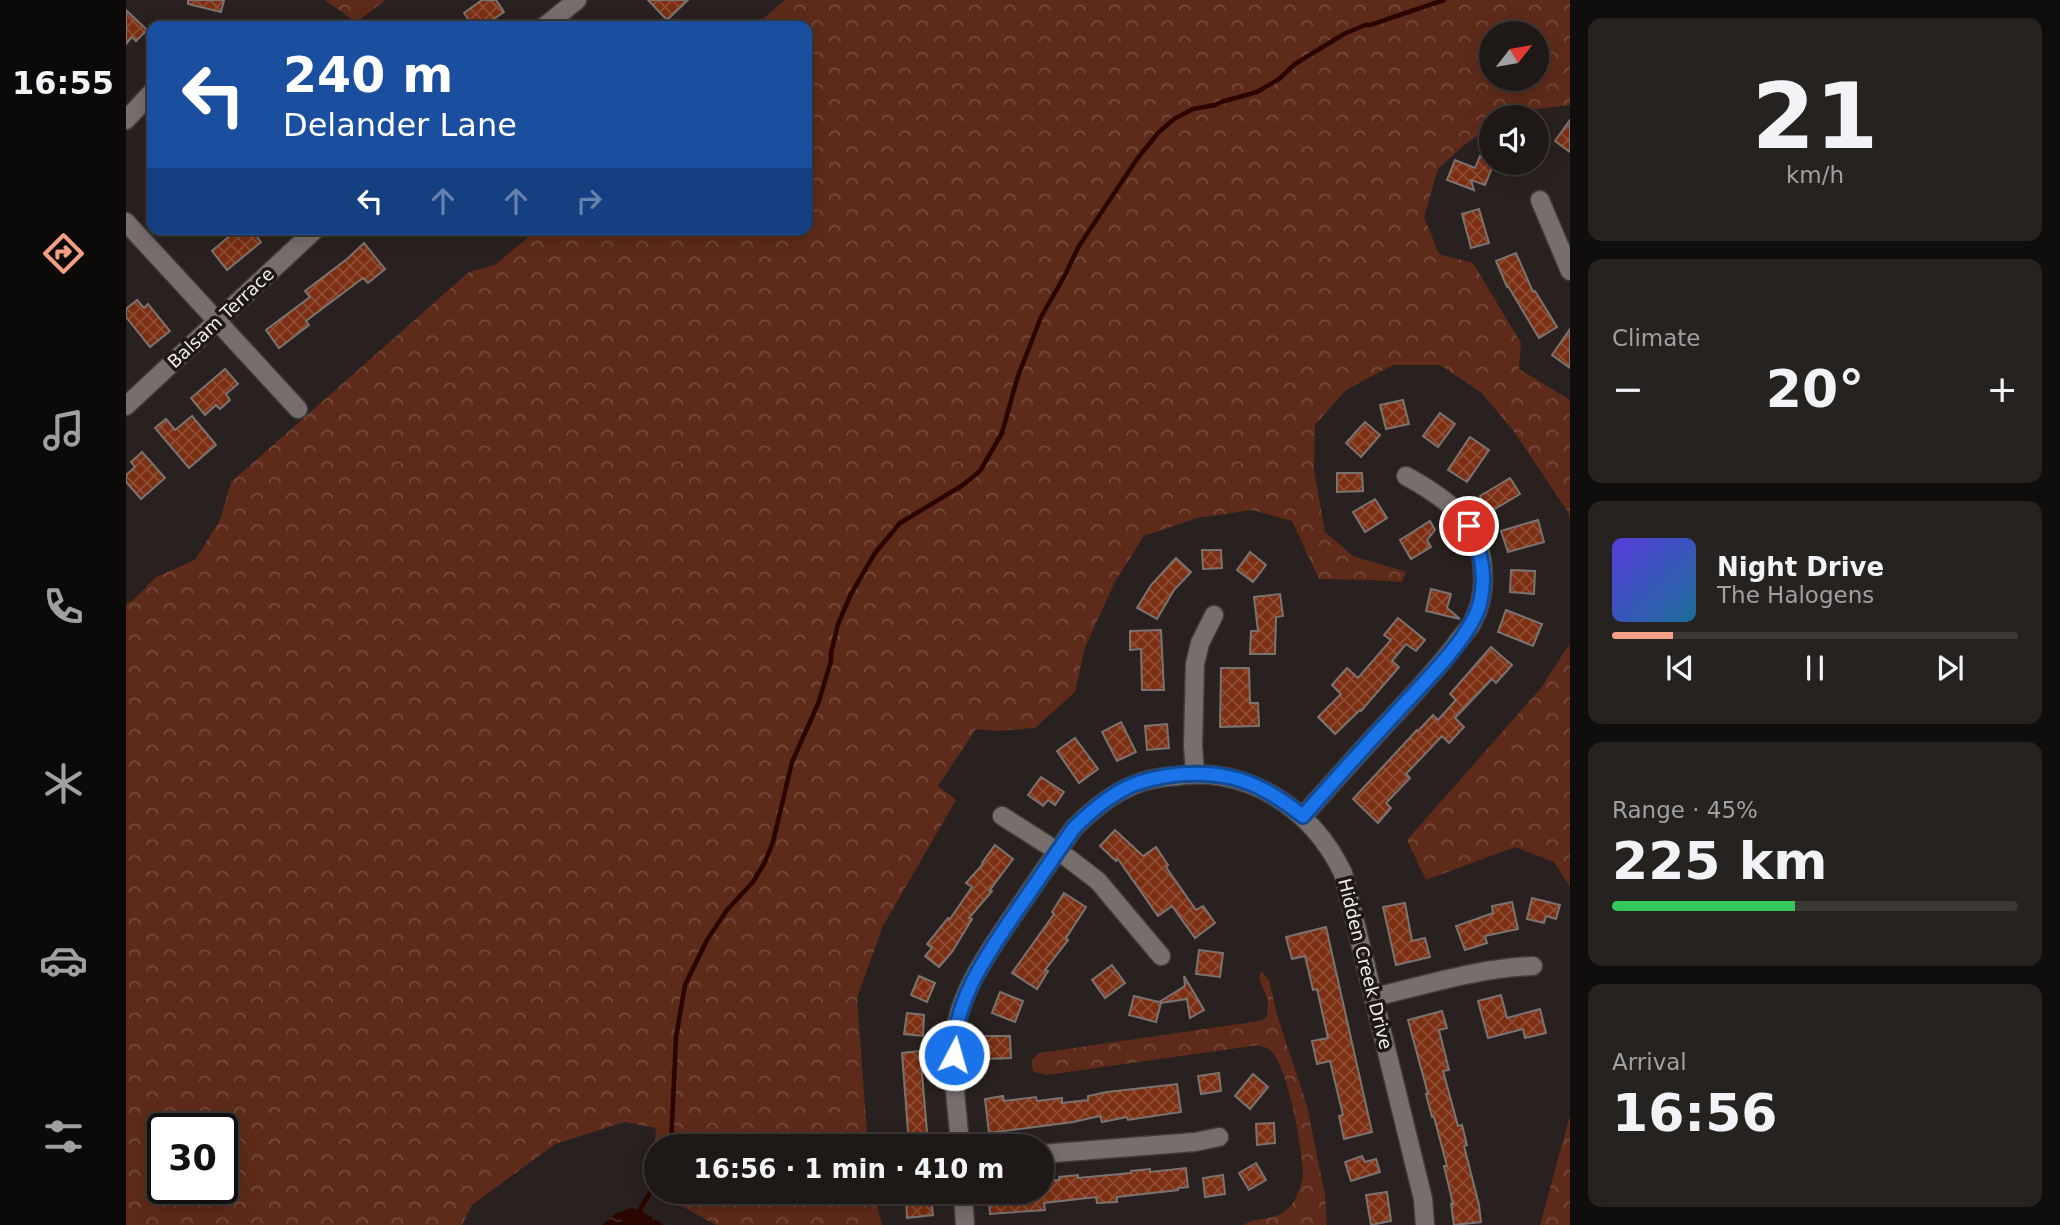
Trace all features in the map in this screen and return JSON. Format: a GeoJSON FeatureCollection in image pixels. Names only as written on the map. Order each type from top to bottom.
{"type":"FeatureCollection","features":[{"type":"Feature","properties":{"kind":"street"},"geometry":{"type":"LineString","coordinates":[[551,21],[577,0]]}},
{"type":"Feature","properties":{"kind":"street"},"geometry":{"type":"LineString","coordinates":[[126,120],[147,97]]}},
{"type":"Feature","properties":{"kind":"street"},"geometry":{"type":"LineString","coordinates":[[1540,200],[1570,271]]}},
{"type":"Feature","properties":{"kind":"street"},"geometry":{"type":"LineString","coordinates":[[126,222],[298,408]]}},
{"type":"Feature","properties":{"kind":"street","name":"Balsam Terrace"},"geometry":{"type":"LineString","coordinates":[[126,406],[310,235]]}},
{"type":"Feature","properties":{"kind":"street"},"geometry":{"type":"LineString","coordinates":[[1303,816],[1441,664],[1472,623],[1479,606],[1483,589],[1483,568],[1479,547],[1469,526],[1457,510],[1433,491],[1406,476]]}},
{"type":"Feature","properties":{"kind":"street"},"geometry":{"type":"LineString","coordinates":[[1195,774],[1195,664],[1200,643],[1214,615]]}},
{"type":"Feature","properties":{"kind":"street","name":"Hidden Creek Drive"},"geometry":{"type":"LineString","coordinates":[[959,1134],[954,1040],[964,999],[1000,935],[1057,851],[1087,815],[1109,798],[1134,785],[1157,778],[1210,774],[1260,787],[1283,801],[1303,816],[1324,840],[1343,873],[1423,1199],[1424,1225]]}},
{"type":"Feature","properties":{"kind":"street"},"geometry":{"type":"LineString","coordinates":[[1002,816],[1098,881],[1161,956]]}},
{"type":"Feature","properties":{"kind":"street"},"geometry":{"type":"LineString","coordinates":[[1374,997],[1481,971],[1533,966]]}},
{"type":"Feature","properties":{"kind":"street"},"geometry":{"type":"LineString","coordinates":[[1054,1153],[1195,1142],[1219,1137]]}},
{"type":"Feature","properties":{"kind":"street"},"geometry":{"type":"LineString","coordinates":[[964,1204],[965,1225]]}},
{"type":"Feature","properties":{"kind":"green space"},"geometry":{"type":"Polygon","coordinates":[[[325,0],[386,0],[357,21],[325,0]]]}},
{"type":"Feature","properties":{"kind":"green space"},"geometry":{"type":"Polygon","coordinates":[[[785,0],[1570,0],[1570,105],[1549,107],[1549,105],[1479,105],[1479,135],[1438,169],[1424,217],[1439,254],[1473,263],[1521,343],[1519,369],[1570,400],[1570,520],[1568,512],[1515,433],[1482,393],[1440,365],[1393,365],[1346,390],[1315,425],[1314,470],[1325,532],[1353,556],[1406,572],[1402,582],[1319,579],[1292,521],[1252,510],[1197,518],[1144,536],[1116,580],[1085,647],[1075,692],[1035,728],[995,731],[976,729],[938,786],[956,800],[883,926],[857,998],[867,1134],[656,1134],[656,1128],[625,1122],[555,1144],[472,1205],[462,1225],[126,1225],[126,604],[156,577],[195,560],[220,520],[231,482],[469,272],[495,265],[531,235],[812,235],[812,21],[761,21],[785,0]]]}},
{"type":"Feature","properties":{"kind":"green space"},"geometry":{"type":"Polygon","coordinates":[[[1570,643],[1570,887],[1554,862],[1515,847],[1426,880],[1407,840],[1541,688],[1570,643]]]}},
{"type":"Feature","properties":{"kind":"green space"},"geometry":{"type":"Polygon","coordinates":[[[1261,971],[1269,980],[1278,1018],[1307,1106],[1325,1195],[1327,1225],[1243,1225],[1274,1217],[1286,1210],[1296,1198],[1303,1177],[1300,1146],[1288,1087],[1276,1057],[1268,1048],[1259,1045],[1047,1075],[1033,1072],[1032,1060],[1039,1053],[1260,1021],[1267,1017],[1268,1000],[1259,979],[1261,971]]]}},
{"type":"Feature","properties":{"kind":"green space"},"geometry":{"type":"Polygon","coordinates":[[[1570,1115],[1570,1225],[1540,1225],[1570,1115]]]}},
{"type":"Feature","properties":{"kind":"green space"},"geometry":{"type":"Polygon","coordinates":[[[678,1204],[877,1204],[882,1225],[716,1225],[678,1204]]]}},
{"type":"Feature","properties":{"kind":"water"},"geometry":{"type":"Polygon","coordinates":[[[631,1208],[642,1211],[664,1225],[602,1225],[615,1214],[631,1208]]]}},
{"type":"Feature","properties":{"kind":"building"},"geometry":{"type":"Polygon","coordinates":[[[188,0],[224,0],[221,12],[188,4],[188,0]]]}},
{"type":"Feature","properties":{"kind":"building"},"geometry":{"type":"Polygon","coordinates":[[[482,0],[496,0],[504,12],[490,21],[470,21],[464,13],[482,0]]]}},
{"type":"Feature","properties":{"kind":"building"},"geometry":{"type":"Polygon","coordinates":[[[648,0],[688,0],[667,20],[648,0]]]}},
{"type":"Feature","properties":{"kind":"building"},"geometry":{"type":"Polygon","coordinates":[[[126,10],[147,30],[136,41],[132,37],[126,44],[126,10]]]}},
{"type":"Feature","properties":{"kind":"building"},"geometry":{"type":"Polygon","coordinates":[[[1570,120],[1570,152],[1555,141],[1570,120]]]}},
{"type":"Feature","properties":{"kind":"building"},"geometry":{"type":"Polygon","coordinates":[[[1479,158],[1479,175],[1489,175],[1485,185],[1471,180],[1474,190],[1447,180],[1455,160],[1475,168],[1479,158]]]}},
{"type":"Feature","properties":{"kind":"building"},"geometry":{"type":"Polygon","coordinates":[[[1479,209],[1489,243],[1471,248],[1462,214],[1479,209]]]}},
{"type":"Feature","properties":{"kind":"building"},"geometry":{"type":"Polygon","coordinates":[[[231,235],[256,235],[261,242],[227,270],[212,251],[231,235]]]}},
{"type":"Feature","properties":{"kind":"building"},"geometry":{"type":"Polygon","coordinates":[[[364,243],[385,269],[368,283],[363,278],[306,321],[309,325],[279,348],[266,330],[310,297],[305,291],[364,243]]]}},
{"type":"Feature","properties":{"kind":"building"},"geometry":{"type":"Polygon","coordinates":[[[1516,253],[1533,292],[1535,291],[1557,327],[1539,338],[1507,287],[1496,261],[1516,253]]]}},
{"type":"Feature","properties":{"kind":"building"},"geometry":{"type":"Polygon","coordinates":[[[137,300],[144,308],[148,304],[170,331],[150,347],[126,317],[126,309],[137,300]]]}},
{"type":"Feature","properties":{"kind":"building"},"geometry":{"type":"Polygon","coordinates":[[[1570,329],[1570,368],[1552,355],[1570,329]]]}},
{"type":"Feature","properties":{"kind":"building"},"geometry":{"type":"Polygon","coordinates":[[[225,369],[238,384],[226,394],[230,400],[220,409],[216,405],[205,415],[191,398],[225,369]]]}},
{"type":"Feature","properties":{"kind":"building"},"geometry":{"type":"Polygon","coordinates":[[[1403,400],[1409,424],[1386,429],[1380,405],[1403,400]]]}},
{"type":"Feature","properties":{"kind":"building"},"geometry":{"type":"Polygon","coordinates":[[[1440,413],[1455,424],[1438,447],[1423,436],[1440,413]]]}},
{"type":"Feature","properties":{"kind":"building"},"geometry":{"type":"Polygon","coordinates":[[[192,416],[216,445],[189,468],[155,428],[166,419],[175,430],[192,416]]]}},
{"type":"Feature","properties":{"kind":"building"},"geometry":{"type":"Polygon","coordinates":[[[1365,422],[1380,435],[1361,457],[1346,443],[1365,422]]]}},
{"type":"Feature","properties":{"kind":"building"},"geometry":{"type":"Polygon","coordinates":[[[1470,437],[1489,450],[1467,482],[1448,470],[1470,437]]]}},
{"type":"Feature","properties":{"kind":"building"},"geometry":{"type":"Polygon","coordinates":[[[142,452],[165,478],[141,499],[126,482],[126,475],[135,467],[131,462],[142,452]]]}},
{"type":"Feature","properties":{"kind":"building"},"geometry":{"type":"Polygon","coordinates":[[[1337,473],[1362,473],[1363,491],[1337,492],[1337,473]]]}},
{"type":"Feature","properties":{"kind":"building"},"geometry":{"type":"Polygon","coordinates":[[[1510,478],[1520,494],[1490,512],[1480,496],[1510,478]]]}},
{"type":"Feature","properties":{"kind":"building"},"geometry":{"type":"Polygon","coordinates":[[[1375,499],[1387,518],[1365,532],[1353,512],[1375,499]]]}},
{"type":"Feature","properties":{"kind":"building"},"geometry":{"type":"Polygon","coordinates":[[[1538,520],[1544,542],[1508,552],[1501,531],[1538,520]]]}},
{"type":"Feature","properties":{"kind":"building"},"geometry":{"type":"Polygon","coordinates":[[[1430,521],[1435,530],[1427,540],[1431,547],[1411,559],[1400,540],[1430,521]]]}},
{"type":"Feature","properties":{"kind":"building"},"geometry":{"type":"Polygon","coordinates":[[[1202,550],[1221,550],[1222,568],[1203,569],[1202,550]]]}},
{"type":"Feature","properties":{"kind":"building"},"geometry":{"type":"Polygon","coordinates":[[[1250,552],[1266,565],[1253,582],[1237,570],[1250,552]]]}},
{"type":"Feature","properties":{"kind":"building"},"geometry":{"type":"Polygon","coordinates":[[[1176,558],[1191,572],[1174,590],[1157,619],[1137,608],[1151,585],[1176,558]]]}},
{"type":"Feature","properties":{"kind":"building"},"geometry":{"type":"Polygon","coordinates":[[[1511,570],[1535,571],[1534,594],[1510,592],[1511,570]]]}},
{"type":"Feature","properties":{"kind":"building"},"geometry":{"type":"Polygon","coordinates":[[[1431,589],[1451,594],[1447,608],[1460,619],[1426,611],[1431,589]]]}},
{"type":"Feature","properties":{"kind":"building"},"geometry":{"type":"Polygon","coordinates":[[[1280,594],[1283,616],[1276,617],[1275,654],[1250,654],[1251,631],[1258,631],[1254,597],[1280,594]]]}},
{"type":"Feature","properties":{"kind":"building"},"geometry":{"type":"Polygon","coordinates":[[[1506,610],[1542,624],[1533,646],[1498,632],[1506,610]]]}},
{"type":"Feature","properties":{"kind":"building"},"geometry":{"type":"Polygon","coordinates":[[[1398,618],[1425,640],[1416,651],[1406,644],[1392,661],[1399,667],[1361,711],[1335,734],[1318,717],[1341,694],[1332,685],[1347,668],[1358,678],[1391,640],[1384,635],[1398,618]]]}},
{"type":"Feature","properties":{"kind":"building"},"geometry":{"type":"Polygon","coordinates":[[[1161,630],[1164,690],[1142,690],[1141,649],[1130,650],[1130,631],[1161,630]]]}},
{"type":"Feature","properties":{"kind":"building"},"geometry":{"type":"Polygon","coordinates":[[[1491,647],[1512,665],[1496,683],[1492,679],[1455,718],[1464,727],[1449,743],[1442,736],[1406,774],[1410,778],[1386,803],[1391,808],[1378,823],[1353,799],[1433,715],[1438,720],[1456,700],[1450,694],[1491,647]]]}},
{"type":"Feature","properties":{"kind":"building"},"geometry":{"type":"Polygon","coordinates":[[[1221,668],[1249,668],[1250,703],[1258,703],[1259,726],[1220,727],[1221,668]]]}},
{"type":"Feature","properties":{"kind":"building"},"geometry":{"type":"Polygon","coordinates":[[[1121,722],[1136,752],[1117,761],[1102,732],[1121,722]]]}},
{"type":"Feature","properties":{"kind":"building"},"geometry":{"type":"Polygon","coordinates":[[[1167,724],[1169,748],[1147,750],[1145,726],[1167,724]]]}},
{"type":"Feature","properties":{"kind":"building"},"geometry":{"type":"Polygon","coordinates":[[[1075,738],[1098,769],[1079,783],[1057,751],[1075,738]]]}},
{"type":"Feature","properties":{"kind":"building"},"geometry":{"type":"Polygon","coordinates":[[[1041,777],[1064,792],[1055,805],[1048,800],[1043,806],[1028,795],[1041,777]]]}},
{"type":"Feature","properties":{"kind":"building"},"geometry":{"type":"Polygon","coordinates":[[[1115,830],[1143,856],[1156,847],[1168,865],[1166,867],[1196,910],[1203,906],[1215,923],[1195,938],[1172,906],[1158,916],[1118,859],[1116,861],[1100,846],[1115,830]]]}},
{"type":"Feature","properties":{"kind":"building"},"geometry":{"type":"Polygon","coordinates":[[[995,845],[1013,859],[990,890],[992,891],[969,918],[972,919],[952,952],[939,967],[925,956],[932,948],[927,944],[948,918],[950,919],[972,887],[966,883],[995,845]]]}},
{"type":"Feature","properties":{"kind":"building"},"geometry":{"type":"Polygon","coordinates":[[[1064,893],[1086,907],[1066,938],[1068,940],[1045,970],[1048,971],[1037,989],[1012,973],[1054,914],[1052,912],[1064,893]]]}},
{"type":"Feature","properties":{"kind":"building"},"geometry":{"type":"Polygon","coordinates":[[[1532,898],[1560,905],[1556,919],[1546,916],[1544,923],[1527,919],[1532,898]]]}},
{"type":"Feature","properties":{"kind":"building"},"geometry":{"type":"Polygon","coordinates":[[[1512,902],[1518,929],[1485,936],[1487,943],[1465,950],[1456,926],[1493,913],[1492,906],[1512,902]]]}},
{"type":"Feature","properties":{"kind":"building"},"geometry":{"type":"Polygon","coordinates":[[[1405,903],[1412,941],[1425,938],[1430,957],[1396,965],[1383,907],[1405,903]]]}},
{"type":"Feature","properties":{"kind":"building"},"geometry":{"type":"Polygon","coordinates":[[[1326,927],[1372,1132],[1344,1139],[1339,1116],[1343,1115],[1330,1061],[1317,1064],[1312,1041],[1328,1038],[1317,989],[1313,990],[1305,956],[1292,959],[1286,937],[1326,927]]]}},
{"type":"Feature","properties":{"kind":"building"},"geometry":{"type":"Polygon","coordinates":[[[1199,950],[1223,953],[1220,977],[1196,974],[1199,950]]]}},
{"type":"Feature","properties":{"kind":"building"},"geometry":{"type":"Polygon","coordinates":[[[1112,965],[1125,983],[1105,998],[1092,980],[1112,965]]]}},
{"type":"Feature","properties":{"kind":"building"},"geometry":{"type":"Polygon","coordinates":[[[919,976],[935,983],[927,1002],[911,995],[919,976]]]}},
{"type":"Feature","properties":{"kind":"building"},"geometry":{"type":"Polygon","coordinates":[[[1184,976],[1204,1010],[1190,1018],[1187,999],[1161,1003],[1156,1022],[1129,1015],[1134,996],[1159,1002],[1185,986],[1184,976]]]}},
{"type":"Feature","properties":{"kind":"building"},"geometry":{"type":"Polygon","coordinates":[[[1000,992],[1023,1001],[1015,1022],[992,1013],[1000,992]]]}},
{"type":"Feature","properties":{"kind":"building"},"geometry":{"type":"Polygon","coordinates":[[[1501,995],[1507,1018],[1540,1009],[1546,1033],[1525,1038],[1523,1029],[1488,1038],[1478,1001],[1501,995]]]}},
{"type":"Feature","properties":{"kind":"building"},"geometry":{"type":"Polygon","coordinates":[[[1442,1011],[1447,1028],[1439,1030],[1449,1070],[1443,1071],[1458,1126],[1462,1125],[1481,1222],[1454,1225],[1453,1204],[1444,1166],[1447,1166],[1408,1020],[1442,1011]]]}},
{"type":"Feature","properties":{"kind":"building"},"geometry":{"type":"Polygon","coordinates":[[[907,1013],[924,1015],[923,1036],[904,1034],[907,1013]]]}},
{"type":"Feature","properties":{"kind":"building"},"geometry":{"type":"Polygon","coordinates":[[[985,1036],[1010,1036],[1011,1058],[985,1059],[985,1036]]]}},
{"type":"Feature","properties":{"kind":"building"},"geometry":{"type":"Polygon","coordinates":[[[920,1051],[927,1134],[908,1134],[902,1053],[920,1051]]]}},
{"type":"Feature","properties":{"kind":"building"},"geometry":{"type":"Polygon","coordinates":[[[1219,1073],[1221,1091],[1201,1094],[1198,1076],[1219,1073]]]}},
{"type":"Feature","properties":{"kind":"building"},"geometry":{"type":"Polygon","coordinates":[[[1253,1074],[1268,1087],[1250,1109],[1235,1096],[1253,1074]]]}},
{"type":"Feature","properties":{"kind":"building"},"geometry":{"type":"Polygon","coordinates":[[[1177,1084],[1181,1112],[1102,1122],[1100,1116],[989,1133],[985,1099],[1003,1096],[1004,1101],[1036,1097],[1037,1101],[1062,1098],[1062,1103],[1088,1100],[1088,1096],[1107,1092],[1177,1084]]]}},
{"type":"Feature","properties":{"kind":"building"},"geometry":{"type":"Polygon","coordinates":[[[1274,1123],[1275,1143],[1257,1145],[1256,1124],[1274,1123]]]}},
{"type":"Feature","properties":{"kind":"building"},"geometry":{"type":"Polygon","coordinates":[[[1362,1156],[1365,1162],[1376,1159],[1380,1172],[1351,1181],[1345,1162],[1362,1156]]]}},
{"type":"Feature","properties":{"kind":"building"},"geometry":{"type":"Polygon","coordinates":[[[1256,1163],[1266,1180],[1249,1190],[1239,1173],[1256,1163]]]}},
{"type":"Feature","properties":{"kind":"building"},"geometry":{"type":"Polygon","coordinates":[[[1186,1168],[1188,1187],[1117,1197],[1117,1202],[1097,1203],[1096,1197],[1054,1202],[1054,1180],[1059,1180],[1059,1177],[1078,1175],[1078,1178],[1150,1169],[1150,1172],[1186,1168]]]}},
{"type":"Feature","properties":{"kind":"building"},"geometry":{"type":"Polygon","coordinates":[[[1223,1175],[1225,1194],[1205,1197],[1203,1178],[1223,1175]]]}},
{"type":"Feature","properties":{"kind":"building"},"geometry":{"type":"Polygon","coordinates":[[[1387,1192],[1391,1221],[1371,1225],[1366,1195],[1387,1192]]]}},
{"type":"Feature","properties":{"kind":"building"},"geometry":{"type":"Polygon","coordinates":[[[906,1204],[932,1204],[933,1215],[907,1218],[906,1204]]]}},
{"type":"Feature","properties":{"kind":"building"},"geometry":{"type":"Polygon","coordinates":[[[989,1204],[1044,1204],[1045,1210],[990,1214],[989,1204]]]}},
{"type":"Feature","properties":{"kind":"waterway"},"geometry":{"type":"LineString","coordinates":[[672,1134],[676,1037],[685,985],[707,940],[727,910],[753,882],[765,862],[773,842],[792,762],[818,704],[831,661],[838,624],[851,594],[875,553],[900,523],[963,485],[980,471],[1002,433],[1017,379],[1041,317],[1079,246],[1137,159],[1158,133],[1174,119],[1193,109],[1257,92],[1279,79],[1295,64],[1344,34],[1444,0]]}},
{"type":"Feature","properties":{"kind":"waterway"},"geometry":{"type":"LineString","coordinates":[[635,1225],[644,1203]]}},
{"type":"Feature","properties":{"kind":"route"},"geometry":{"type":"LineString","coordinates":[[954,1055],[954,1040],[964,999],[1000,935],[1074,828],[1109,798],[1134,785],[1157,778],[1210,774],[1260,787],[1303,816],[1441,664],[1472,623],[1483,589],[1483,568],[1479,547],[1469,526]]}}]}
